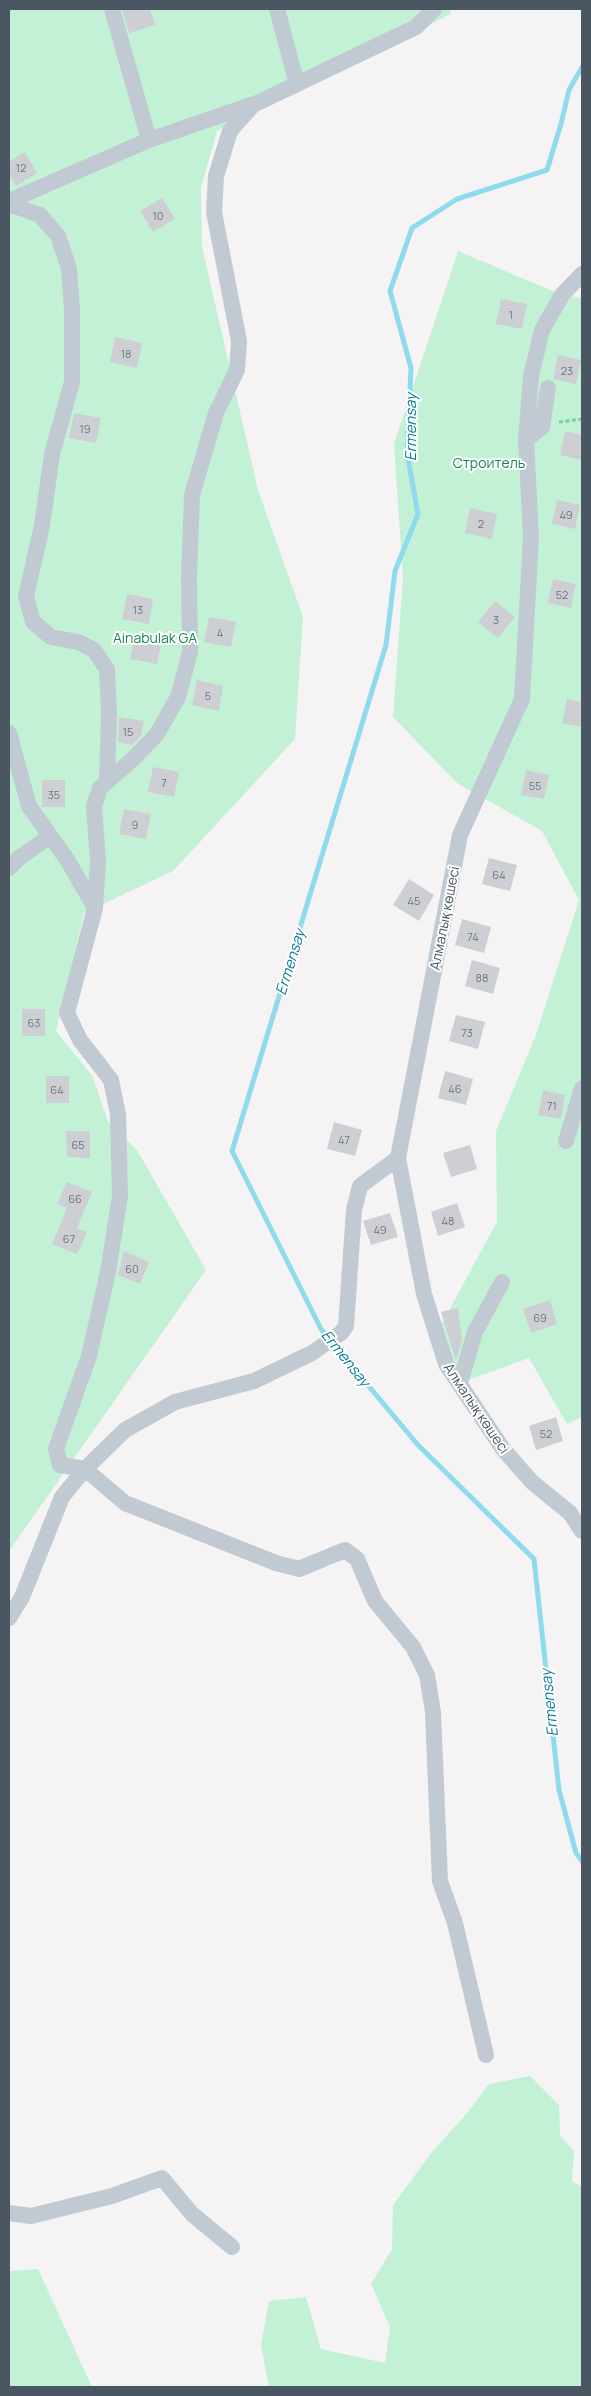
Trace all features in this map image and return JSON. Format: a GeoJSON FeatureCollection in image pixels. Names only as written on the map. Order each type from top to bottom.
{"type":"FeatureCollection","features":[{"type":"Feature","properties":{"kind":"street"},"geometry":{"type":"LineString","coordinates":[[112,9],[149,140]]}},
{"type":"Feature","properties":{"kind":"street"},"geometry":{"type":"LineString","coordinates":[[277,9],[297,84]]}},
{"type":"Feature","properties":{"kind":"street"},"geometry":{"type":"LineString","coordinates":[[9,203],[149,140],[253,105],[416,27],[434,9]]}},
{"type":"Feature","properties":{"kind":"street"},"geometry":{"type":"LineString","coordinates":[[253,105],[230,131],[216,176],[214,212],[239,341],[237,370],[216,412],[192,495],[189,576],[190,652],[178,697],[157,734],[100,788],[94,806],[98,862],[95,908],[67,1013],[80,1040],[111,1080],[118,1114],[120,1196],[108,1272],[89,1356],[56,1449],[60,1465],[84,1469],[125,1504],[276,1563],[299,1569],[345,1550],[357,1559],[375,1600],[413,1647],[428,1675],[433,1712],[440,1881],[455,1923],[486,2055]]}},
{"type":"Feature","properties":{"kind":"street"},"geometry":{"type":"LineString","coordinates":[[9,203],[40,215],[58,236],[69,268],[72,310],[72,382],[52,454],[42,526],[26,596],[33,622],[51,637],[78,642],[94,650],[108,669],[107,782]]}},
{"type":"Feature","properties":{"kind":"street","name":"Алмалық көшесі"},"geometry":{"type":"LineString","coordinates":[[582,274],[562,294],[542,330],[531,376],[526,440],[531,537],[522,699],[460,835],[398,1158],[424,1294],[446,1364],[503,1449],[532,1482],[570,1513],[582,1531]]}},
{"type":"Feature","properties":{"kind":"street"},"geometry":{"type":"LineString","coordinates":[[526,440],[542,427],[548,388]]}},
{"type":"Feature","properties":{"kind":"street"},"geometry":{"type":"LineString","coordinates":[[9,733],[28,806],[49,837],[68,860],[95,908]]}},
{"type":"Feature","properties":{"kind":"street"},"geometry":{"type":"LineString","coordinates":[[9,868],[19,858],[49,837]]}},
{"type":"Feature","properties":{"kind":"street"},"geometry":{"type":"LineString","coordinates":[[566,1141],[582,1088]]}},
{"type":"Feature","properties":{"kind":"street"},"geometry":{"type":"LineString","coordinates":[[9,1618],[22,1597],[62,1497],[84,1469],[125,1430],[175,1402],[254,1381],[312,1353],[341,1333],[346,1326],[354,1210],[360,1186],[398,1158]]}},
{"type":"Feature","properties":{"kind":"street"},"geometry":{"type":"LineString","coordinates":[[460,1384],[475,1332],[502,1282]]}},
{"type":"Feature","properties":{"kind":"street"},"geometry":{"type":"LineString","coordinates":[[9,2213],[31,2216],[112,2196],[162,2178],[192,2214],[232,2247]]}},
{"type":"Feature","properties":{"kind":"path"},"geometry":{"type":"LineString","coordinates":[[542,427],[565,421],[582,420]]}},
{"type":"Feature","properties":{"kind":"green space","name":"Ainabulak GA"},"geometry":{"type":"Polygon","coordinates":[[[9,9],[449,9],[451,14],[217,131],[201,188],[202,247],[258,490],[303,617],[295,739],[173,871],[84,913],[56,1031],[93,1077],[108,1122],[137,1150],[206,1270],[9,1551],[9,9]]]}},
{"type":"Feature","properties":{"kind":"green space","name":"Строитель"},"geometry":{"type":"Polygon","coordinates":[[[458,251],[562,295],[582,298],[582,1417],[567,1424],[529,1358],[460,1383],[436,1334],[497,1222],[496,1131],[536,1035],[579,900],[542,831],[457,783],[393,717],[403,578],[394,444],[458,251]]]}},
{"type":"Feature","properties":{"kind":"green space"},"geometry":{"type":"Polygon","coordinates":[[[530,2076],[559,2105],[560,2136],[574,2151],[572,2181],[582,2187],[582,2387],[269,2387],[261,2345],[269,2301],[306,2297],[321,2349],[385,2363],[390,2327],[371,2284],[392,2249],[393,2205],[432,2152],[468,2112],[489,2084],[530,2076]]]}},
{"type":"Feature","properties":{"kind":"green space"},"geometry":{"type":"Polygon","coordinates":[[[38,2269],[92,2387],[9,2387],[9,2271],[38,2269]]]}},
{"type":"Feature","properties":{"kind":"building"},"geometry":{"type":"Polygon","coordinates":[[[122,9],[150,9],[155,25],[129,33],[122,9]]]}},
{"type":"Feature","properties":{"kind":"building"},"geometry":{"type":"Polygon","coordinates":[[[25,152],[37,173],[16,186],[9,174],[9,162],[25,152]]]}},
{"type":"Feature","properties":{"kind":"building"},"geometry":{"type":"Polygon","coordinates":[[[162,198],[175,219],[153,232],[140,211],[162,198]]]}},
{"type":"Feature","properties":{"kind":"building"},"geometry":{"type":"Polygon","coordinates":[[[501,299],[527,304],[522,329],[496,324],[501,299]]]}},
{"type":"Feature","properties":{"kind":"building"},"geometry":{"type":"Polygon","coordinates":[[[115,337],[142,343],[137,368],[110,362],[115,337]]]}},
{"type":"Feature","properties":{"kind":"building"},"geometry":{"type":"Polygon","coordinates":[[[558,355],[581,360],[576,384],[553,379],[558,355]]]}},
{"type":"Feature","properties":{"kind":"building"},"geometry":{"type":"Polygon","coordinates":[[[74,413],[101,418],[96,443],[69,438],[74,413]]]}},
{"type":"Feature","properties":{"kind":"building"},"geometry":{"type":"Polygon","coordinates":[[[565,431],[582,435],[582,460],[560,455],[565,431]]]}},
{"type":"Feature","properties":{"kind":"building"},"geometry":{"type":"Polygon","coordinates":[[[557,500],[580,505],[575,529],[552,524],[557,500]]]}},
{"type":"Feature","properties":{"kind":"building"},"geometry":{"type":"Polygon","coordinates":[[[470,508],[497,514],[492,539],[465,533],[470,508]]]}},
{"type":"Feature","properties":{"kind":"building"},"geometry":{"type":"Polygon","coordinates":[[[553,579],[576,584],[571,608],[548,603],[553,579]]]}},
{"type":"Feature","properties":{"kind":"building"},"geometry":{"type":"Polygon","coordinates":[[[127,594],[153,599],[149,624],[122,619],[127,594]]]}},
{"type":"Feature","properties":{"kind":"building"},"geometry":{"type":"Polygon","coordinates":[[[495,601],[515,617],[498,638],[478,622],[495,601]]]}},
{"type":"Feature","properties":{"kind":"building"},"geometry":{"type":"Polygon","coordinates":[[[209,617],[236,622],[231,647],[204,642],[209,617]]]}},
{"type":"Feature","properties":{"kind":"building"},"geometry":{"type":"Polygon","coordinates":[[[135,634],[162,639],[157,664],[130,659],[135,634]]]}},
{"type":"Feature","properties":{"kind":"building"},"geometry":{"type":"Polygon","coordinates":[[[197,680],[223,686],[219,711],[192,705],[197,680]]]}},
{"type":"Feature","properties":{"kind":"building"},"geometry":{"type":"Polygon","coordinates":[[[567,699],[582,702],[582,727],[562,723],[567,699]]]}},
{"type":"Feature","properties":{"kind":"building"},"geometry":{"type":"Polygon","coordinates":[[[119,717],[144,721],[141,736],[132,745],[118,742],[119,717]]]}},
{"type":"Feature","properties":{"kind":"building"},"geometry":{"type":"Polygon","coordinates":[[[153,767],[179,772],[174,797],[148,792],[153,767]]]}},
{"type":"Feature","properties":{"kind":"building"},"geometry":{"type":"Polygon","coordinates":[[[526,770],[549,775],[544,799],[521,795],[526,770]]]}},
{"type":"Feature","properties":{"kind":"building"},"geometry":{"type":"Polygon","coordinates":[[[42,780],[65,780],[65,807],[42,807],[42,780]]]}},
{"type":"Feature","properties":{"kind":"building"},"geometry":{"type":"Polygon","coordinates":[[[124,809],[151,814],[146,839],[119,834],[124,809]]]}},
{"type":"Feature","properties":{"kind":"building"},"geometry":{"type":"Polygon","coordinates":[[[489,858],[517,865],[510,891],[482,884],[489,858]]]}},
{"type":"Feature","properties":{"kind":"building"},"geometry":{"type":"Polygon","coordinates":[[[409,879],[434,895],[419,921],[393,905],[409,879]]]}},
{"type":"Feature","properties":{"kind":"building"},"geometry":{"type":"Polygon","coordinates":[[[462,919],[491,927],[484,953],[455,945],[462,919]]]}},
{"type":"Feature","properties":{"kind":"building"},"geometry":{"type":"Polygon","coordinates":[[[472,960],[500,968],[493,994],[465,986],[472,960]]]}},
{"type":"Feature","properties":{"kind":"building"},"geometry":{"type":"Polygon","coordinates":[[[22,1009],[45,1009],[45,1036],[22,1036],[22,1009]]]}},
{"type":"Feature","properties":{"kind":"building"},"geometry":{"type":"Polygon","coordinates":[[[456,1015],[485,1022],[478,1049],[449,1041],[456,1015]]]}},
{"type":"Feature","properties":{"kind":"building"},"geometry":{"type":"Polygon","coordinates":[[[445,1071],[473,1079],[466,1105],[438,1098],[445,1071]]]}},
{"type":"Feature","properties":{"kind":"building"},"geometry":{"type":"Polygon","coordinates":[[[46,1076],[69,1076],[69,1103],[46,1103],[46,1076]]]}},
{"type":"Feature","properties":{"kind":"building"},"geometry":{"type":"Polygon","coordinates":[[[543,1090],[565,1095],[561,1119],[538,1115],[543,1090]]]}},
{"type":"Feature","properties":{"kind":"building"},"geometry":{"type":"Polygon","coordinates":[[[334,1122],[362,1130],[355,1156],[327,1149],[334,1122]]]}},
{"type":"Feature","properties":{"kind":"building"},"geometry":{"type":"Polygon","coordinates":[[[66,1131],[90,1131],[90,1158],[67,1157],[66,1131]]]}},
{"type":"Feature","properties":{"kind":"building"},"geometry":{"type":"Polygon","coordinates":[[[470,1145],[477,1169],[451,1177],[443,1153],[470,1145]]]}},
{"type":"Feature","properties":{"kind":"building"},"geometry":{"type":"Polygon","coordinates":[[[67,1182],[92,1192],[77,1228],[87,1232],[77,1254],[52,1244],[67,1208],[57,1204],[67,1182]]]}},
{"type":"Feature","properties":{"kind":"building"},"geometry":{"type":"Polygon","coordinates":[[[457,1203],[465,1227],[438,1236],[431,1212],[457,1203]]]}},
{"type":"Feature","properties":{"kind":"building"},"geometry":{"type":"Polygon","coordinates":[[[390,1213],[398,1237],[371,1245],[363,1221],[390,1213]]]}},
{"type":"Feature","properties":{"kind":"building"},"geometry":{"type":"Polygon","coordinates":[[[124,1251],[149,1262],[140,1284],[118,1275],[124,1251]]]}},
{"type":"Feature","properties":{"kind":"building"},"geometry":{"type":"Polygon","coordinates":[[[550,1300],[557,1324],[531,1333],[523,1309],[550,1300]]]}},
{"type":"Feature","properties":{"kind":"building"},"geometry":{"type":"Polygon","coordinates":[[[458,1308],[462,1340],[456,1361],[441,1312],[458,1308]]]}},
{"type":"Feature","properties":{"kind":"building"},"geometry":{"type":"Polygon","coordinates":[[[556,1417],[563,1441],[536,1450],[529,1426],[556,1417]]]}},
{"type":"Feature","properties":{"kind":"waterway","name":"Ermensay"},"geometry":{"type":"LineString","coordinates":[[582,67],[569,90],[547,170],[457,199],[412,228],[390,291],[411,368],[407,453],[418,514],[395,571],[386,645],[232,1151],[321,1329],[418,1445],[534,1559],[559,1790],[576,1853],[582,1861]]}}]}
